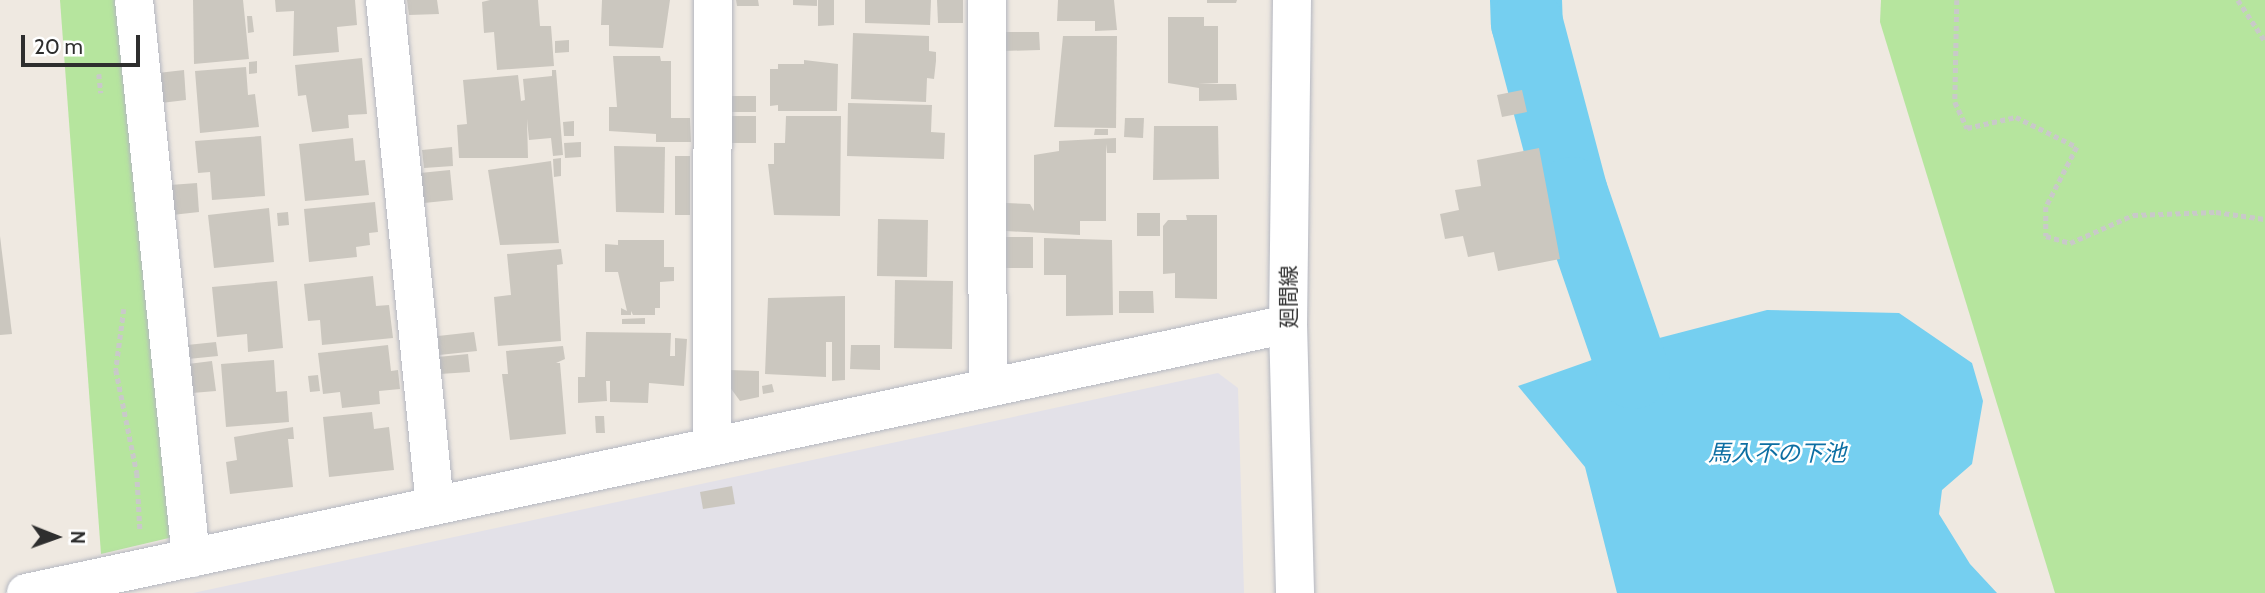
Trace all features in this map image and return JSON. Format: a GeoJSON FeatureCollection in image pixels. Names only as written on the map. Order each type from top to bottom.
{"type":"FeatureCollection","features":[{"type":"Feature","properties":{"kind":"street"},"geometry":{"type":"LineString","coordinates":[[134,0],[191,558]]}},
{"type":"Feature","properties":{"kind":"street"},"geometry":{"type":"LineString","coordinates":[[385,0],[435,506]]}},
{"type":"Feature","properties":{"kind":"street"},"geometry":{"type":"LineString","coordinates":[[712,446],[713,0]]}},
{"type":"Feature","properties":{"kind":"street"},"geometry":{"type":"LineString","coordinates":[[987,0],[988,388]]}},
{"type":"Feature","properties":{"kind":"street","name":"廻間線"},"geometry":{"type":"LineString","coordinates":[[1292,0],[1289,324],[1295,593]]}},
{"type":"Feature","properties":{"kind":"street"},"geometry":{"type":"LineString","coordinates":[[26,593],[1289,324]]}},
{"type":"Feature","properties":{"kind":"path"},"geometry":{"type":"LineString","coordinates":[[1957,0],[1955,102],[1967,128],[2016,117],[2077,147],[2046,207],[2046,236],[2070,243],[2133,215],[2216,212],[2265,219]]}},
{"type":"Feature","properties":{"kind":"path"},"geometry":{"type":"LineString","coordinates":[[2238,0],[2265,41]]}},
{"type":"Feature","properties":{"kind":"shaded area"},"geometry":{"type":"Polygon","coordinates":[[[1218,373],[1238,388],[1244,593],[193,593],[1218,373]]]}},
{"type":"Feature","properties":{"kind":"green space"},"geometry":{"type":"Polygon","coordinates":[[[60,0],[124,0],[173,537],[101,554],[60,0]]]}},
{"type":"Feature","properties":{"kind":"green space"},"geometry":{"type":"Polygon","coordinates":[[[1881,0],[2265,0],[2265,593],[2055,593],[1880,22],[1881,0]]]}},
{"type":"Feature","properties":{"kind":"water","name":"馬入不の下池"},"geometry":{"type":"Polygon","coordinates":[[[1767,310],[1899,313],[1972,363],[1983,401],[1972,464],[1942,490],[1939,514],[1970,564],[1997,593],[1617,593],[1585,467],[1518,386],[1640,343],[1767,310]]]}},
{"type":"Feature","properties":{"kind":"building"},"geometry":{"type":"Polygon","coordinates":[[[193,0],[243,0],[249,59],[194,64],[193,0]]]}},
{"type":"Feature","properties":{"kind":"building"},"geometry":{"type":"Polygon","coordinates":[[[275,0],[355,0],[357,25],[337,27],[339,52],[293,56],[294,11],[276,12],[275,0]]]}},
{"type":"Feature","properties":{"kind":"building"},"geometry":{"type":"Polygon","coordinates":[[[407,0],[437,0],[439,14],[409,15],[407,0]]]}},
{"type":"Feature","properties":{"kind":"building"},"geometry":{"type":"Polygon","coordinates":[[[538,0],[540,26],[551,26],[554,66],[497,70],[494,32],[484,33],[482,2],[538,0]]]}},
{"type":"Feature","properties":{"kind":"building"},"geometry":{"type":"Polygon","coordinates":[[[602,0],[670,0],[663,48],[609,46],[609,25],[601,25],[602,0]]]}},
{"type":"Feature","properties":{"kind":"building"},"geometry":{"type":"Polygon","coordinates":[[[736,0],[758,0],[759,6],[737,6],[736,0]]]}},
{"type":"Feature","properties":{"kind":"building"},"geometry":{"type":"Polygon","coordinates":[[[793,0],[817,0],[817,6],[793,5],[793,0]]]}},
{"type":"Feature","properties":{"kind":"building"},"geometry":{"type":"Polygon","coordinates":[[[818,0],[834,0],[834,25],[818,26],[818,0]]]}},
{"type":"Feature","properties":{"kind":"building"},"geometry":{"type":"Polygon","coordinates":[[[865,0],[931,0],[930,25],[865,23],[865,0]]]}},
{"type":"Feature","properties":{"kind":"building"},"geometry":{"type":"Polygon","coordinates":[[[937,0],[963,0],[963,23],[938,23],[937,0]]]}},
{"type":"Feature","properties":{"kind":"building"},"geometry":{"type":"Polygon","coordinates":[[[1058,0],[1114,0],[1117,30],[1095,31],[1095,21],[1057,21],[1058,0]]]}},
{"type":"Feature","properties":{"kind":"building"},"geometry":{"type":"Polygon","coordinates":[[[1207,0],[1237,0],[1236,3],[1207,3],[1207,0]]]}},
{"type":"Feature","properties":{"kind":"building"},"geometry":{"type":"Polygon","coordinates":[[[247,16],[252,16],[254,32],[248,33],[247,16]]]}},
{"type":"Feature","properties":{"kind":"building"},"geometry":{"type":"Polygon","coordinates":[[[1168,17],[1204,17],[1204,26],[1218,26],[1218,83],[1198,84],[1236,84],[1237,100],[1199,101],[1199,88],[1168,83],[1168,17]]]}},
{"type":"Feature","properties":{"kind":"building"},"geometry":{"type":"Polygon","coordinates":[[[1002,32],[1039,32],[1040,50],[1003,51],[1002,32]]]}},
{"type":"Feature","properties":{"kind":"building"},"geometry":{"type":"Polygon","coordinates":[[[853,33],[929,36],[929,51],[936,52],[936,61],[934,79],[927,78],[926,102],[851,99],[853,33]]]}},
{"type":"Feature","properties":{"kind":"building"},"geometry":{"type":"Polygon","coordinates":[[[1063,36],[1117,36],[1116,128],[1054,127],[1063,36]]]}},
{"type":"Feature","properties":{"kind":"building"},"geometry":{"type":"Polygon","coordinates":[[[569,40],[569,52],[555,53],[555,41],[569,40]]]}},
{"type":"Feature","properties":{"kind":"building"},"geometry":{"type":"Polygon","coordinates":[[[613,56],[660,56],[661,61],[671,61],[671,118],[690,118],[691,142],[656,142],[656,134],[609,131],[609,107],[617,107],[613,56]]]}},
{"type":"Feature","properties":{"kind":"building"},"geometry":{"type":"Polygon","coordinates":[[[362,58],[367,114],[348,115],[349,128],[312,132],[306,95],[298,96],[295,65],[362,58]]]}},
{"type":"Feature","properties":{"kind":"building"},"geometry":{"type":"Polygon","coordinates":[[[804,60],[838,64],[837,111],[778,111],[778,105],[770,106],[770,69],[778,69],[778,64],[804,64],[804,60]]]}},
{"type":"Feature","properties":{"kind":"building"},"geometry":{"type":"Polygon","coordinates":[[[257,61],[257,73],[249,74],[249,62],[257,61]]]}},
{"type":"Feature","properties":{"kind":"building"},"geometry":{"type":"Polygon","coordinates":[[[246,67],[248,95],[255,94],[259,127],[200,133],[195,71],[246,67]]]}},
{"type":"Feature","properties":{"kind":"building"},"geometry":{"type":"Polygon","coordinates":[[[184,70],[186,100],[161,103],[158,73],[184,70]]]}},
{"type":"Feature","properties":{"kind":"building"},"geometry":{"type":"Polygon","coordinates":[[[552,70],[556,70],[563,155],[553,156],[551,138],[529,140],[527,119],[528,158],[459,158],[457,125],[467,124],[463,80],[518,75],[521,101],[525,100],[523,79],[552,76],[552,70]]]}},
{"type":"Feature","properties":{"kind":"building"},"geometry":{"type":"Polygon","coordinates":[[[1522,90],[1527,112],[1502,117],[1497,95],[1522,90]]]}},
{"type":"Feature","properties":{"kind":"building"},"geometry":{"type":"Polygon","coordinates":[[[727,96],[756,96],[756,112],[727,112],[727,96]]]}},
{"type":"Feature","properties":{"kind":"building"},"geometry":{"type":"Polygon","coordinates":[[[848,103],[932,105],[931,132],[945,133],[944,159],[847,156],[848,103]]]}},
{"type":"Feature","properties":{"kind":"building"},"geometry":{"type":"Polygon","coordinates":[[[727,116],[756,116],[756,143],[727,143],[727,116]]]}},
{"type":"Feature","properties":{"kind":"building"},"geometry":{"type":"Polygon","coordinates":[[[786,116],[841,116],[840,216],[774,215],[768,164],[774,164],[774,143],[785,143],[786,116]]]}},
{"type":"Feature","properties":{"kind":"building"},"geometry":{"type":"Polygon","coordinates":[[[1125,118],[1144,118],[1143,138],[1124,137],[1125,118]]]}},
{"type":"Feature","properties":{"kind":"building"},"geometry":{"type":"Polygon","coordinates":[[[574,121],[574,136],[564,136],[563,122],[574,121]]]}},
{"type":"Feature","properties":{"kind":"building"},"geometry":{"type":"Polygon","coordinates":[[[1154,126],[1218,126],[1219,179],[1153,180],[1154,126]]]}},
{"type":"Feature","properties":{"kind":"building"},"geometry":{"type":"Polygon","coordinates":[[[1095,129],[1108,129],[1108,135],[1094,135],[1095,129]]]}},
{"type":"Feature","properties":{"kind":"building"},"geometry":{"type":"Polygon","coordinates":[[[261,136],[265,196],[212,200],[210,172],[198,173],[195,141],[261,136]]]}},
{"type":"Feature","properties":{"kind":"building"},"geometry":{"type":"Polygon","coordinates":[[[353,138],[355,161],[365,160],[369,195],[305,201],[299,144],[353,138]]]}},
{"type":"Feature","properties":{"kind":"building"},"geometry":{"type":"Polygon","coordinates":[[[1116,138],[1116,153],[1107,153],[1106,144],[1106,221],[1080,221],[1080,235],[1006,231],[1006,203],[1030,204],[1034,211],[1034,155],[1059,151],[1059,141],[1116,138]]]}},
{"type":"Feature","properties":{"kind":"building"},"geometry":{"type":"Polygon","coordinates":[[[581,142],[581,157],[565,158],[564,143],[581,142]]]}},
{"type":"Feature","properties":{"kind":"building"},"geometry":{"type":"Polygon","coordinates":[[[614,146],[665,147],[664,213],[616,212],[614,146]]]}},
{"type":"Feature","properties":{"kind":"building"},"geometry":{"type":"Polygon","coordinates":[[[452,147],[453,166],[424,168],[422,150],[452,147]]]}},
{"type":"Feature","properties":{"kind":"building"},"geometry":{"type":"Polygon","coordinates":[[[1539,148],[1560,259],[1498,271],[1494,252],[1468,257],[1463,236],[1445,239],[1440,214],[1459,210],[1455,190],[1481,186],[1477,160],[1539,148]]]}},
{"type":"Feature","properties":{"kind":"building"},"geometry":{"type":"Polygon","coordinates":[[[675,156],[690,156],[690,215],[675,215],[675,156]]]}},
{"type":"Feature","properties":{"kind":"building"},"geometry":{"type":"Polygon","coordinates":[[[561,158],[561,176],[554,177],[553,159],[561,158]]]}},
{"type":"Feature","properties":{"kind":"building"},"geometry":{"type":"Polygon","coordinates":[[[551,161],[559,243],[500,245],[488,170],[551,161]]]}},
{"type":"Feature","properties":{"kind":"building"},"geometry":{"type":"Polygon","coordinates":[[[450,170],[453,200],[424,203],[420,173],[450,170]]]}},
{"type":"Feature","properties":{"kind":"building"},"geometry":{"type":"Polygon","coordinates":[[[197,183],[199,212],[172,215],[170,185],[197,183]]]}},
{"type":"Feature","properties":{"kind":"building"},"geometry":{"type":"Polygon","coordinates":[[[375,202],[378,232],[369,233],[370,245],[356,247],[357,257],[309,262],[304,209],[375,202]]]}},
{"type":"Feature","properties":{"kind":"building"},"geometry":{"type":"Polygon","coordinates":[[[269,208],[274,262],[214,268],[208,215],[269,208]]]}},
{"type":"Feature","properties":{"kind":"building"},"geometry":{"type":"Polygon","coordinates":[[[288,212],[289,225],[278,226],[277,213],[288,212]]]}},
{"type":"Feature","properties":{"kind":"building"},"geometry":{"type":"Polygon","coordinates":[[[1137,213],[1160,213],[1160,236],[1137,236],[1137,213]]]}},
{"type":"Feature","properties":{"kind":"building"},"geometry":{"type":"Polygon","coordinates":[[[1186,215],[1217,215],[1217,299],[1175,298],[1175,273],[1163,274],[1163,226],[1168,220],[1187,220],[1186,215]]]}},
{"type":"Feature","properties":{"kind":"building"},"geometry":{"type":"Polygon","coordinates":[[[878,219],[928,220],[927,277],[877,276],[878,219]]]}},
{"type":"Feature","properties":{"kind":"building"},"geometry":{"type":"Polygon","coordinates":[[[0,236],[12,334],[0,335],[0,236]]]}},
{"type":"Feature","properties":{"kind":"building"},"geometry":{"type":"Polygon","coordinates":[[[1005,237],[1033,237],[1033,268],[1005,268],[1005,237]]]}},
{"type":"Feature","properties":{"kind":"building"},"geometry":{"type":"Polygon","coordinates":[[[1044,238],[1112,240],[1113,315],[1066,316],[1066,275],[1044,275],[1044,238]]]}},
{"type":"Feature","properties":{"kind":"building"},"geometry":{"type":"Polygon","coordinates":[[[618,240],[664,240],[664,267],[674,267],[674,281],[660,282],[660,308],[655,308],[655,315],[633,315],[631,311],[631,315],[621,315],[621,308],[627,311],[618,272],[605,272],[605,244],[618,245],[618,240]]]}},
{"type":"Feature","properties":{"kind":"building"},"geometry":{"type":"Polygon","coordinates":[[[561,249],[563,264],[557,265],[561,341],[498,346],[494,297],[511,295],[507,254],[561,249]]]}},
{"type":"Feature","properties":{"kind":"building"},"geometry":{"type":"Polygon","coordinates":[[[373,276],[376,306],[389,305],[393,338],[322,345],[320,320],[308,321],[304,284],[373,276]]]}},
{"type":"Feature","properties":{"kind":"building"},"geometry":{"type":"Polygon","coordinates":[[[895,280],[953,281],[952,349],[894,348],[895,280]]]}},
{"type":"Feature","properties":{"kind":"building"},"geometry":{"type":"Polygon","coordinates":[[[277,281],[283,348],[248,352],[247,334],[217,337],[212,287],[277,281]]]}},
{"type":"Feature","properties":{"kind":"building"},"geometry":{"type":"Polygon","coordinates":[[[1119,291],[1153,291],[1154,313],[1119,313],[1119,291]]]}},
{"type":"Feature","properties":{"kind":"building"},"geometry":{"type":"Polygon","coordinates":[[[845,296],[845,380],[832,381],[832,342],[826,342],[826,377],[765,374],[768,298],[845,296]]]}},
{"type":"Feature","properties":{"kind":"building"},"geometry":{"type":"Polygon","coordinates":[[[645,318],[645,324],[622,324],[622,319],[645,318]]]}},
{"type":"Feature","properties":{"kind":"building"},"geometry":{"type":"Polygon","coordinates":[[[474,332],[477,351],[439,355],[438,336],[474,332]]]}},
{"type":"Feature","properties":{"kind":"building"},"geometry":{"type":"Polygon","coordinates":[[[586,332],[671,333],[670,356],[675,356],[675,338],[687,339],[684,386],[649,383],[648,403],[610,402],[610,381],[606,381],[607,401],[578,403],[578,377],[585,377],[586,332]]]}},
{"type":"Feature","properties":{"kind":"building"},"geometry":{"type":"Polygon","coordinates":[[[216,342],[218,356],[188,359],[187,345],[216,342]]]}},
{"type":"Feature","properties":{"kind":"building"},"geometry":{"type":"Polygon","coordinates":[[[388,345],[391,371],[398,370],[400,389],[379,391],[380,404],[342,408],[340,392],[323,394],[318,353],[388,345]]]}},
{"type":"Feature","properties":{"kind":"building"},"geometry":{"type":"Polygon","coordinates":[[[851,345],[880,345],[880,370],[850,369],[851,345]]]}},
{"type":"Feature","properties":{"kind":"building"},"geometry":{"type":"Polygon","coordinates":[[[563,346],[565,359],[556,363],[560,363],[566,434],[510,440],[502,374],[508,374],[506,351],[563,346]]]}},
{"type":"Feature","properties":{"kind":"building"},"geometry":{"type":"Polygon","coordinates":[[[468,354],[470,372],[440,374],[438,357],[468,354]]]}},
{"type":"Feature","properties":{"kind":"building"},"geometry":{"type":"Polygon","coordinates":[[[274,360],[276,392],[287,391],[289,422],[226,427],[221,364],[274,360]]]}},
{"type":"Feature","properties":{"kind":"building"},"geometry":{"type":"Polygon","coordinates":[[[212,361],[216,391],[192,393],[188,364],[212,361]]]}},
{"type":"Feature","properties":{"kind":"building"},"geometry":{"type":"Polygon","coordinates":[[[729,370],[759,371],[759,397],[740,401],[729,386],[729,370]]]}},
{"type":"Feature","properties":{"kind":"building"},"geometry":{"type":"Polygon","coordinates":[[[318,375],[320,391],[310,392],[308,376],[318,375]]]}},
{"type":"Feature","properties":{"kind":"building"},"geometry":{"type":"Polygon","coordinates":[[[772,384],[774,392],[763,394],[762,386],[772,384]]]}},
{"type":"Feature","properties":{"kind":"building"},"geometry":{"type":"Polygon","coordinates":[[[372,412],[374,429],[389,427],[394,470],[329,477],[323,417],[372,412]]]}},
{"type":"Feature","properties":{"kind":"building"},"geometry":{"type":"Polygon","coordinates":[[[595,416],[604,416],[605,433],[596,433],[595,416]]]}},
{"type":"Feature","properties":{"kind":"building"},"geometry":{"type":"Polygon","coordinates":[[[293,427],[294,439],[288,439],[293,487],[230,494],[226,462],[237,460],[234,437],[293,427]]]}},
{"type":"Feature","properties":{"kind":"building"},"geometry":{"type":"Polygon","coordinates":[[[732,486],[735,504],[703,509],[700,492],[732,486]]]}},
{"type":"Feature","properties":{"kind":"waterway"},"geometry":{"type":"LineString","coordinates":[[1526,0],[1527,23],[1572,193],[1634,373]]}}]}
